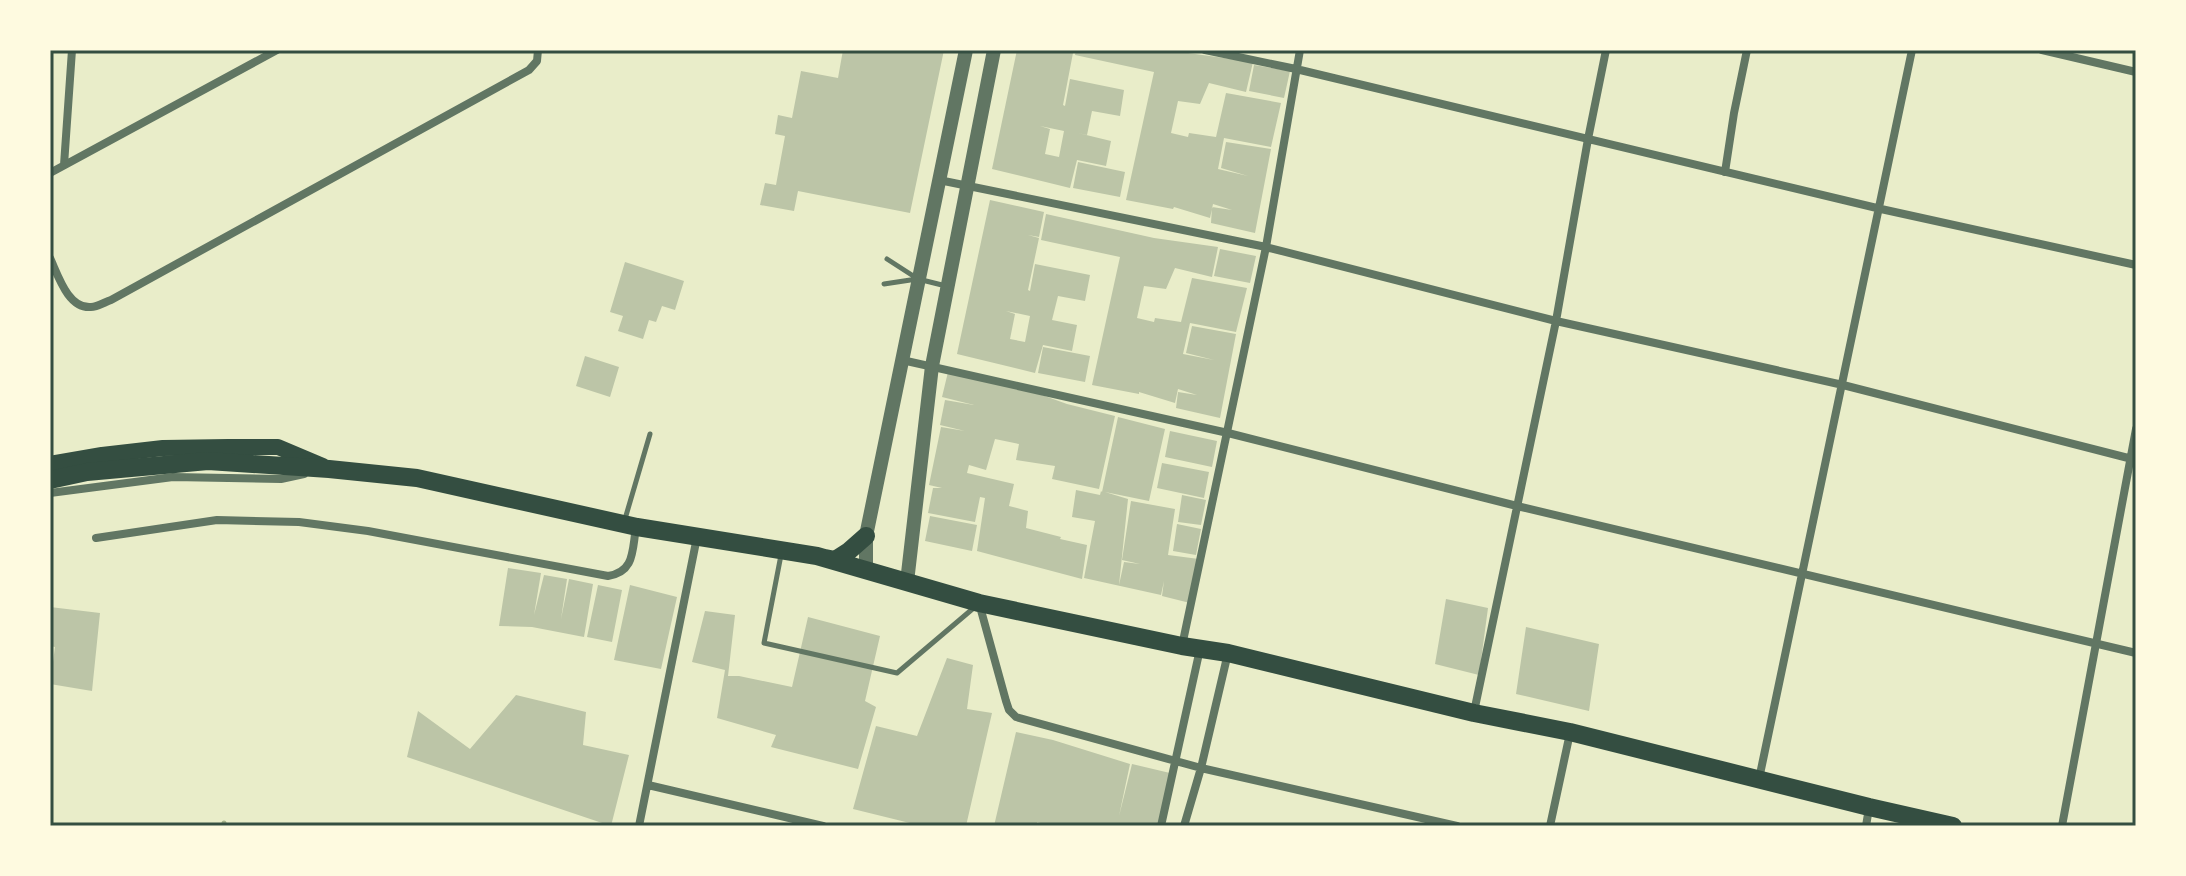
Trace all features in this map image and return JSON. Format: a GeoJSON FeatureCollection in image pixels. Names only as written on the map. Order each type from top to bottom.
{"type":"FeatureCollection","features":[{"type":"Feature","properties":{"kind":"main road"},"geometry":{"type":"LineString","coordinates":[[50,464],[163,448],[278,447],[329,469]]}},
{"type":"Feature","properties":{"kind":"main road"},"geometry":{"type":"LineString","coordinates":[[50,480],[87,472],[208,461],[305,467],[417,478],[630,526],[835,560],[866,536]]}},
{"type":"Feature","properties":{"kind":"main road"},"geometry":{"type":"LineString","coordinates":[[817,556],[979,603],[1228,653],[1474,713],[1570,732],[1759,779],[1868,817],[1953,826]]}},
{"type":"Feature","properties":{"kind":"street"},"geometry":{"type":"LineString","coordinates":[[64,165],[72,50]]}},
{"type":"Feature","properties":{"kind":"street"},"geometry":{"type":"LineString","coordinates":[[50,258],[64,288],[76,304],[90,308],[111,300],[529,70],[537,61],[538,50]]}},
{"type":"Feature","properties":{"kind":"street"},"geometry":{"type":"LineString","coordinates":[[866,570],[866,536],[966,50]]}},
{"type":"Feature","properties":{"kind":"street"},"geometry":{"type":"LineString","coordinates":[[907,582],[932,366],[994,50]]}},
{"type":"Feature","properties":{"kind":"street"},"geometry":{"type":"LineString","coordinates":[[1205,50],[1881,209],[2136,265]]}},
{"type":"Feature","properties":{"kind":"street"},"geometry":{"type":"LineString","coordinates":[[1161,826],[1176,761],[1191,647],[1228,433],[1266,247],[1300,50]]}},
{"type":"Feature","properties":{"kind":"street"},"geometry":{"type":"LineString","coordinates":[[1474,713],[1556,321],[1606,50]]}},
{"type":"Feature","properties":{"kind":"street"},"geometry":{"type":"LineString","coordinates":[[1725,172],[1747,50]]}},
{"type":"Feature","properties":{"kind":"street"},"geometry":{"type":"LineString","coordinates":[[1759,779],[1912,50]]}},
{"type":"Feature","properties":{"kind":"street"},"geometry":{"type":"LineString","coordinates":[[2042,50],[2136,72]]}},
{"type":"Feature","properties":{"kind":"street"},"geometry":{"type":"LineString","coordinates":[[50,173],[274,51]]}},
{"type":"Feature","properties":{"kind":"street"},"geometry":{"type":"LineString","coordinates":[[939,180],[1266,247],[1556,321],[1843,385],[2133,460]]}},
{"type":"Feature","properties":{"kind":"street"},"geometry":{"type":"LineString","coordinates":[[902,360],[1228,433],[1517,506],[2136,653]]}},
{"type":"Feature","properties":{"kind":"street"},"geometry":{"type":"LineString","coordinates":[[2062,826],[2133,460],[2136,429]]}},
{"type":"Feature","properties":{"kind":"street"},"geometry":{"type":"LineString","coordinates":[[50,493],[173,477],[281,479],[329,469]]}},
{"type":"Feature","properties":{"kind":"street"},"geometry":{"type":"LineString","coordinates":[[96,538],[217,520],[299,522],[368,531],[608,576],[623,572],[628,567],[630,526]]}},
{"type":"Feature","properties":{"kind":"street"},"geometry":{"type":"LineString","coordinates":[[639,826],[697,536]]}},
{"type":"Feature","properties":{"kind":"street"},"geometry":{"type":"LineString","coordinates":[[979,603],[1006,701],[1016,717],[1201,768],[1457,826]]}},
{"type":"Feature","properties":{"kind":"street"},"geometry":{"type":"LineString","coordinates":[[1184,826],[1228,653]]}},
{"type":"Feature","properties":{"kind":"street"},"geometry":{"type":"LineString","coordinates":[[1550,826],[1570,732]]}},
{"type":"Feature","properties":{"kind":"street"},"geometry":{"type":"LineString","coordinates":[[648,785],[823,826]]}},
{"type":"Feature","properties":{"kind":"lane"},"geometry":{"type":"LineString","coordinates":[[887,259],[918,279],[947,286]]}},
{"type":"Feature","properties":{"kind":"lane"},"geometry":{"type":"LineString","coordinates":[[884,284],[918,279]]}},
{"type":"Feature","properties":{"kind":"lane"},"geometry":{"type":"LineString","coordinates":[[630,526],[650,434]]}},
{"type":"Feature","properties":{"kind":"lane"},"geometry":{"type":"LineString","coordinates":[[782,550],[764,643],[897,673],[979,603]]}},
{"type":"Feature","properties":{"kind":"building"},"geometry":{"type":"Polygon","coordinates":[[[843,50],[944,50],[910,213],[798,191],[794,211],[760,205],[765,183],[776,185],[785,136],[775,134],[778,115],[792,118],[801,71],[838,78],[843,50]]]}},
{"type":"Feature","properties":{"kind":"building"},"geometry":{"type":"Polygon","coordinates":[[[1017,50],[1063,50],[1073,53],[1065,106],[1070,79],[1124,90],[1120,116],[1092,111],[1087,135],[1078,133],[1111,141],[1106,166],[1077,160],[1070,188],[992,169],[1017,50]],[[1040,126],[1050,129],[1045,154],[1059,157],[1064,131],[1040,126]]]}},
{"type":"Feature","properties":{"kind":"building"},"geometry":{"type":"Polygon","coordinates":[[[1076,50],[1180,50],[1253,62],[1246,92],[1209,83],[1200,104],[1178,101],[1171,133],[1188,137],[1189,133],[1216,137],[1226,93],[1281,103],[1271,147],[1224,138],[1218,169],[1248,176],[1221,168],[1226,142],[1271,149],[1255,233],[1211,223],[1212,209],[1210,218],[1174,207],[1126,200],[1154,72],[1075,55],[1076,50]]]}},
{"type":"Feature","properties":{"kind":"building"},"geometry":{"type":"Polygon","coordinates":[[[1254,65],[1290,71],[1284,98],[1249,91],[1254,65]]]}},
{"type":"Feature","properties":{"kind":"building"},"geometry":{"type":"Polygon","coordinates":[[[1078,162],[1125,172],[1120,197],[1073,188],[1078,162]]]}},
{"type":"Feature","properties":{"kind":"building"},"geometry":{"type":"Polygon","coordinates":[[[990,200],[1044,212],[1039,237],[1028,235],[1039,238],[1028,290],[1035,264],[1090,275],[1085,301],[1058,296],[1052,320],[1077,325],[1072,351],[1043,345],[1035,373],[957,354],[990,200]],[[1006,311],[1015,314],[1010,339],[1025,342],[1030,316],[1006,311]]]}},
{"type":"Feature","properties":{"kind":"building"},"geometry":{"type":"Polygon","coordinates":[[[1046,214],[1154,238],[1218,247],[1212,277],[1175,268],[1166,289],[1144,286],[1137,318],[1154,322],[1155,318],[1181,322],[1192,278],[1247,288],[1236,332],[1190,323],[1183,354],[1214,360],[1186,353],[1192,326],[1236,334],[1220,418],[1176,408],[1178,392],[1197,395],[1178,389],[1175,403],[1139,392],[1092,385],[1120,257],[1041,240],[1046,214]]]}},
{"type":"Feature","properties":{"kind":"building"},"geometry":{"type":"Polygon","coordinates":[[[1220,249],[1256,256],[1250,283],[1214,276],[1220,249]]]}},
{"type":"Feature","properties":{"kind":"building"},"geometry":{"type":"Polygon","coordinates":[[[625,262],[684,281],[675,310],[662,306],[656,322],[649,320],[643,339],[618,331],[623,316],[610,312],[625,262]]]}},
{"type":"Feature","properties":{"kind":"building"},"geometry":{"type":"Polygon","coordinates":[[[1043,347],[1090,356],[1085,382],[1038,373],[1043,347]]]}},
{"type":"Feature","properties":{"kind":"building"},"geometry":{"type":"Polygon","coordinates":[[[585,356],[619,367],[610,397],[576,386],[585,356]]]}},
{"type":"Feature","properties":{"kind":"building"},"geometry":{"type":"Polygon","coordinates":[[[948,372],[1028,390],[1115,416],[1099,489],[1052,479],[1055,466],[1016,460],[1019,444],[995,439],[986,470],[969,465],[967,473],[1014,484],[1009,506],[1028,511],[1026,528],[1087,545],[1082,579],[977,551],[985,498],[980,497],[975,522],[928,513],[933,488],[942,488],[929,485],[941,427],[965,431],[940,425],[945,400],[974,405],[942,397],[948,372]]]}},
{"type":"Feature","properties":{"kind":"building"},"geometry":{"type":"Polygon","coordinates":[[[1118,417],[1165,429],[1149,501],[1105,492],[1128,499],[1119,585],[1124,562],[1140,564],[1122,560],[1131,501],[1175,509],[1168,555],[1199,559],[1190,603],[1162,596],[1164,581],[1161,595],[1084,578],[1095,521],[1072,517],[1076,490],[1100,495],[1102,492],[1118,417]]]}},
{"type":"Feature","properties":{"kind":"building"},"geometry":{"type":"Polygon","coordinates":[[[1170,431],[1217,441],[1212,467],[1165,457],[1170,431]]]}},
{"type":"Feature","properties":{"kind":"building"},"geometry":{"type":"Polygon","coordinates":[[[1162,463],[1209,472],[1204,498],[1157,488],[1162,463]]]}},
{"type":"Feature","properties":{"kind":"building"},"geometry":{"type":"Polygon","coordinates":[[[1182,495],[1206,500],[1201,525],[1178,522],[1182,495]]]}},
{"type":"Feature","properties":{"kind":"building"},"geometry":{"type":"Polygon","coordinates":[[[930,516],[977,525],[972,551],[925,541],[930,516]]]}},
{"type":"Feature","properties":{"kind":"building"},"geometry":{"type":"Polygon","coordinates":[[[1177,524],[1201,529],[1196,555],[1173,551],[1177,524]]]}},
{"type":"Feature","properties":{"kind":"building"},"geometry":{"type":"Polygon","coordinates":[[[508,568],[541,573],[534,615],[544,575],[567,579],[561,619],[569,579],[593,584],[584,637],[532,627],[499,626],[508,568]]]}},
{"type":"Feature","properties":{"kind":"building"},"geometry":{"type":"Polygon","coordinates":[[[598,585],[622,590],[612,642],[587,637],[598,585]]]}},
{"type":"Feature","properties":{"kind":"building"},"geometry":{"type":"Polygon","coordinates":[[[630,585],[677,597],[661,669],[614,660],[630,585]]]}},
{"type":"Feature","properties":{"kind":"building"},"geometry":{"type":"Polygon","coordinates":[[[1446,599],[1488,608],[1479,675],[1435,664],[1446,599]]]}},
{"type":"Feature","properties":{"kind":"building"},"geometry":{"type":"Polygon","coordinates":[[[50,607],[100,613],[92,691],[50,684],[55,647],[50,646],[50,607]]]}},
{"type":"Feature","properties":{"kind":"building"},"geometry":{"type":"Polygon","coordinates":[[[705,611],[735,615],[728,676],[792,687],[808,617],[880,636],[865,701],[876,707],[858,769],[771,747],[776,735],[717,718],[725,670],[692,662],[705,611]]]}},
{"type":"Feature","properties":{"kind":"building"},"geometry":{"type":"Polygon","coordinates":[[[1526,627],[1599,644],[1589,711],[1516,694],[1526,627]]]}},
{"type":"Feature","properties":{"kind":"building"},"geometry":{"type":"Polygon","coordinates":[[[947,658],[973,665],[967,709],[992,713],[966,826],[922,826],[853,809],[876,726],[917,736],[947,658]]]}},
{"type":"Feature","properties":{"kind":"building"},"geometry":{"type":"Polygon","coordinates":[[[516,695],[586,712],[583,745],[629,755],[611,826],[407,757],[418,711],[470,749],[516,695]]]}},
{"type":"Feature","properties":{"kind":"building"},"geometry":{"type":"Polygon","coordinates":[[[1016,732],[1130,764],[1119,816],[1132,764],[1170,773],[1158,826],[1051,826],[1037,822],[1037,826],[994,826],[1016,732]]]}}]}
